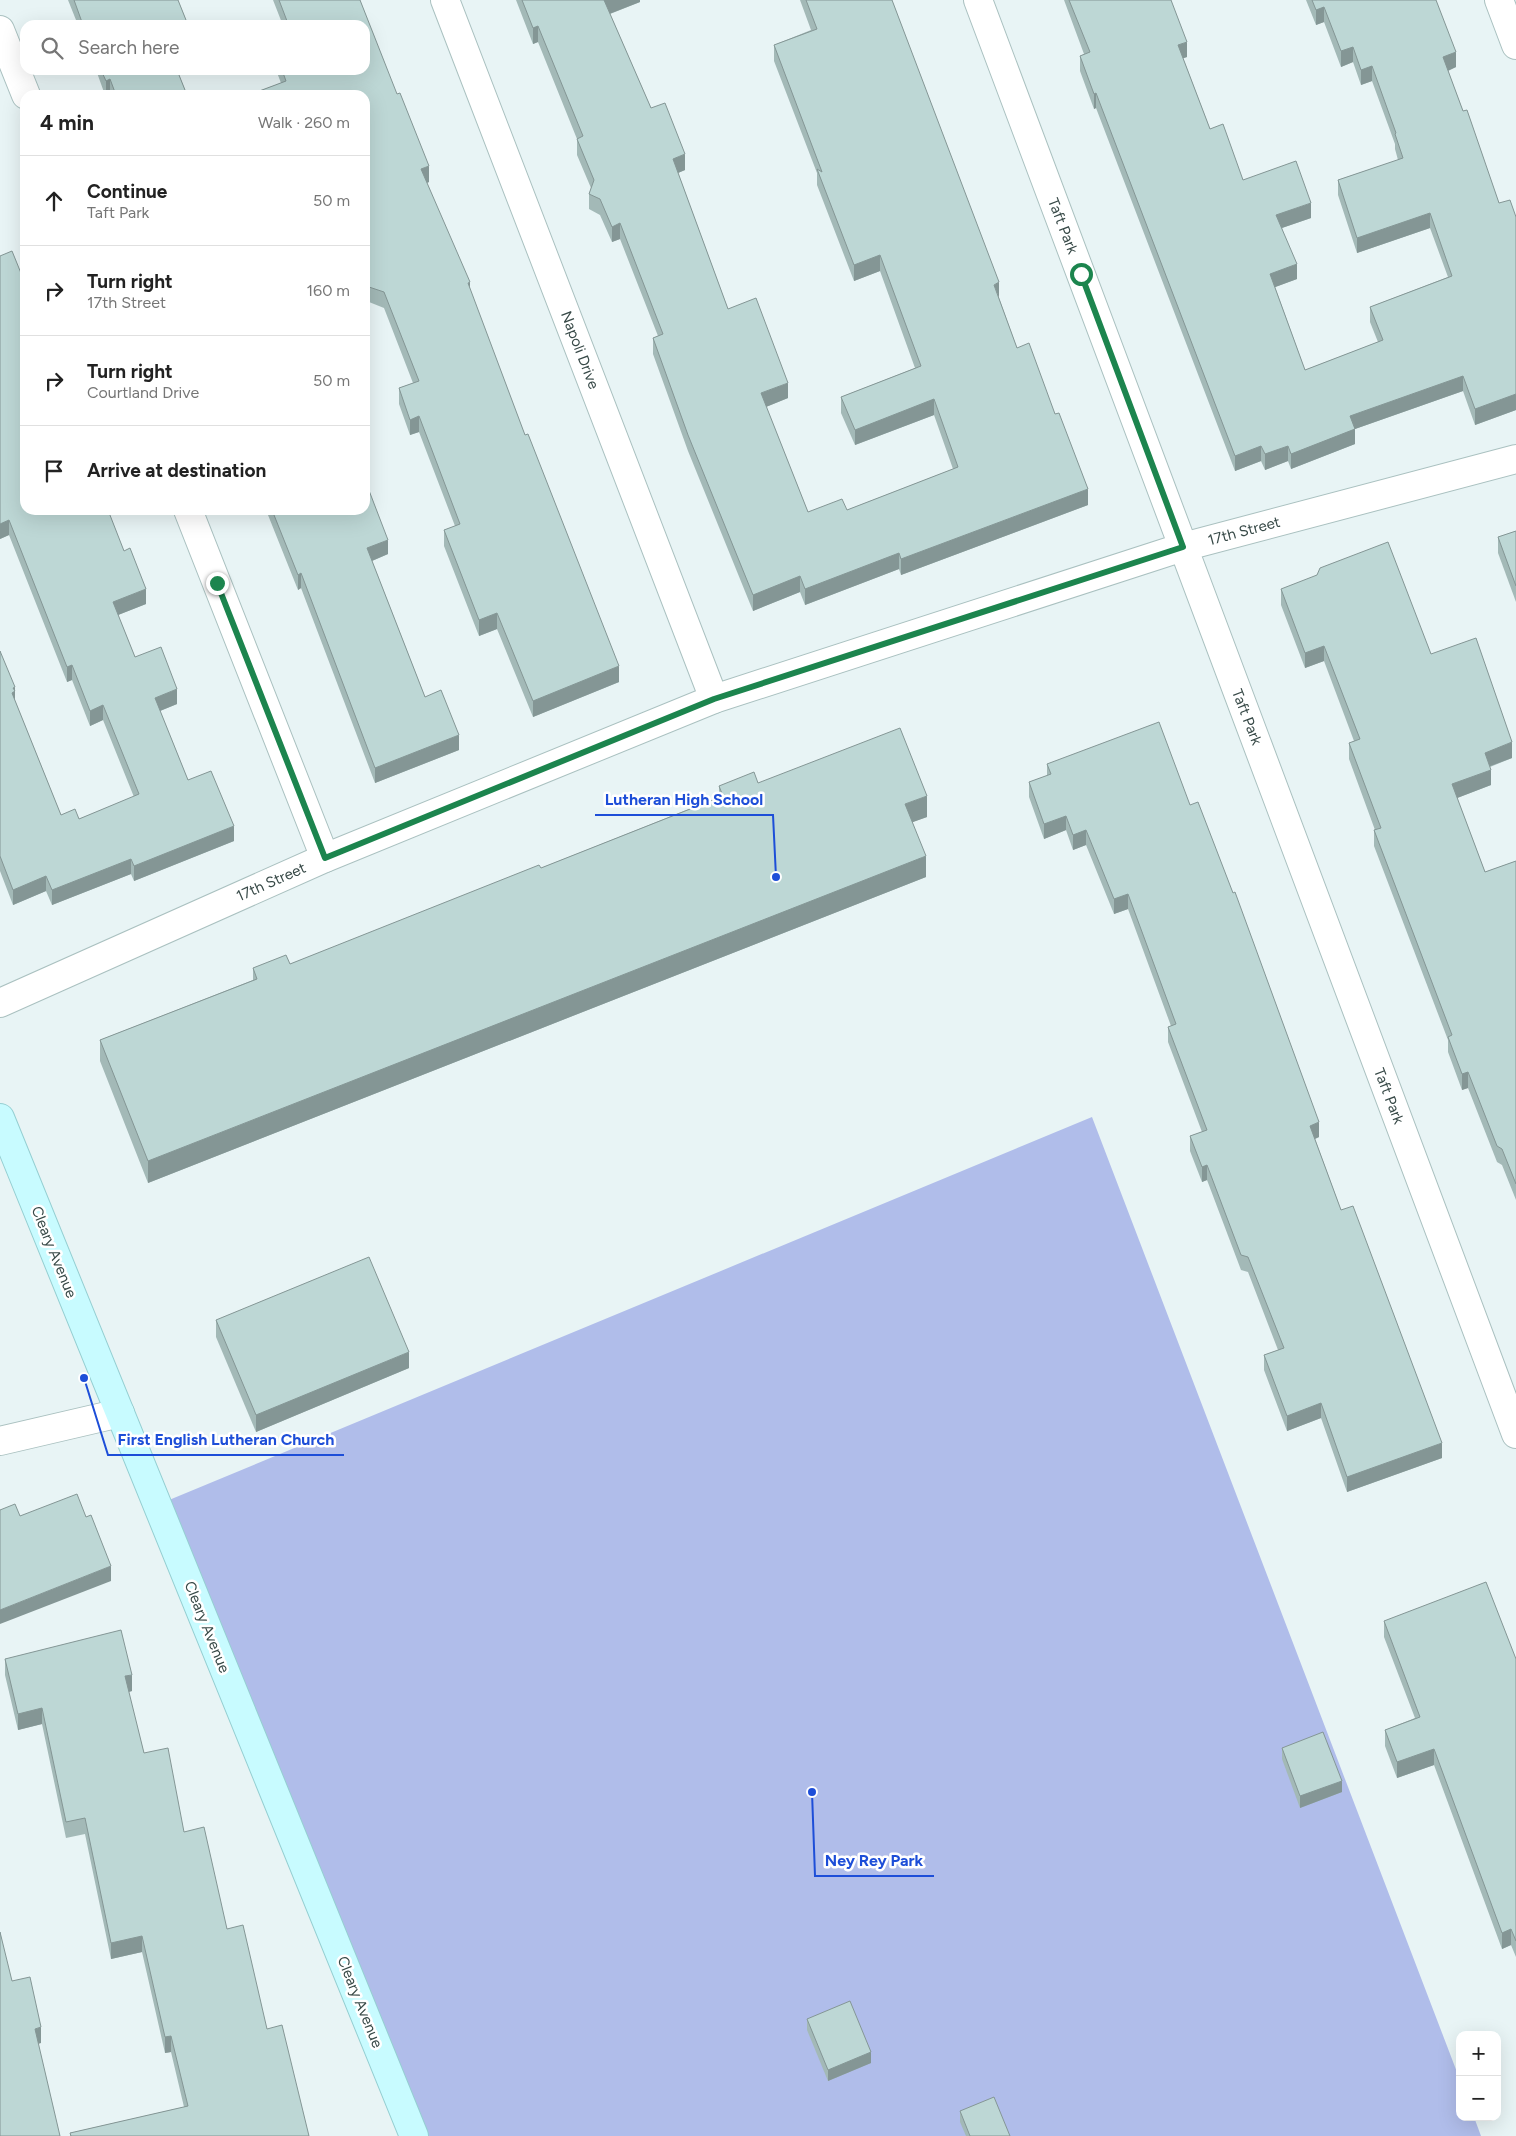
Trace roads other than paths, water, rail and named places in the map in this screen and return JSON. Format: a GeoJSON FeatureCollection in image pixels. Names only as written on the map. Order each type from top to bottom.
{"type":"FeatureCollection","features":[{"type":"Feature","properties":{"kind":"street","name":"Napoli Drive"},"geometry":{"type":"LineString","coordinates":[[445,0],[714,699]]}},
{"type":"Feature","properties":{"kind":"street","name":"Taft Park"},"geometry":{"type":"LineString","coordinates":[[978,0],[1516,1434]]}},
{"type":"Feature","properties":{"kind":"street"},"geometry":{"type":"LineString","coordinates":[[1500,0],[1516,45]]}},
{"type":"Feature","properties":{"kind":"street"},"geometry":{"type":"LineString","coordinates":[[0,30],[24,90]]}},
{"type":"Feature","properties":{"kind":"street","name":"17th Street"},"geometry":{"type":"LineString","coordinates":[[0,1003],[325,858],[714,699],[1183,547],[1516,459]]}},
{"type":"Feature","properties":{"kind":"street"},"geometry":{"type":"LineString","coordinates":[[190,515],[325,858]]}},
{"type":"Feature","properties":{"kind":"street","name":"Cleary Avenue"},"geometry":{"type":"LineString","coordinates":[[0,1118],[414,2136]]}},
{"type":"Feature","properties":{"kind":"street"},"geometry":{"type":"LineString","coordinates":[[0,1441],[120,1413]]}},
{"type":"Feature","properties":{"kind":"place","name":"Lutheran High School"},"geometry":{"type":"Point","coordinates":[776,877]}},
{"type":"Feature","properties":{"kind":"place","name":"First English Lutheran Church"},"geometry":{"type":"Point","coordinates":[84,1378]}},
{"type":"Feature","properties":{"kind":"place","name":"Ney Rey Park"},"geometry":{"type":"Point","coordinates":[812,1792]}}]}
